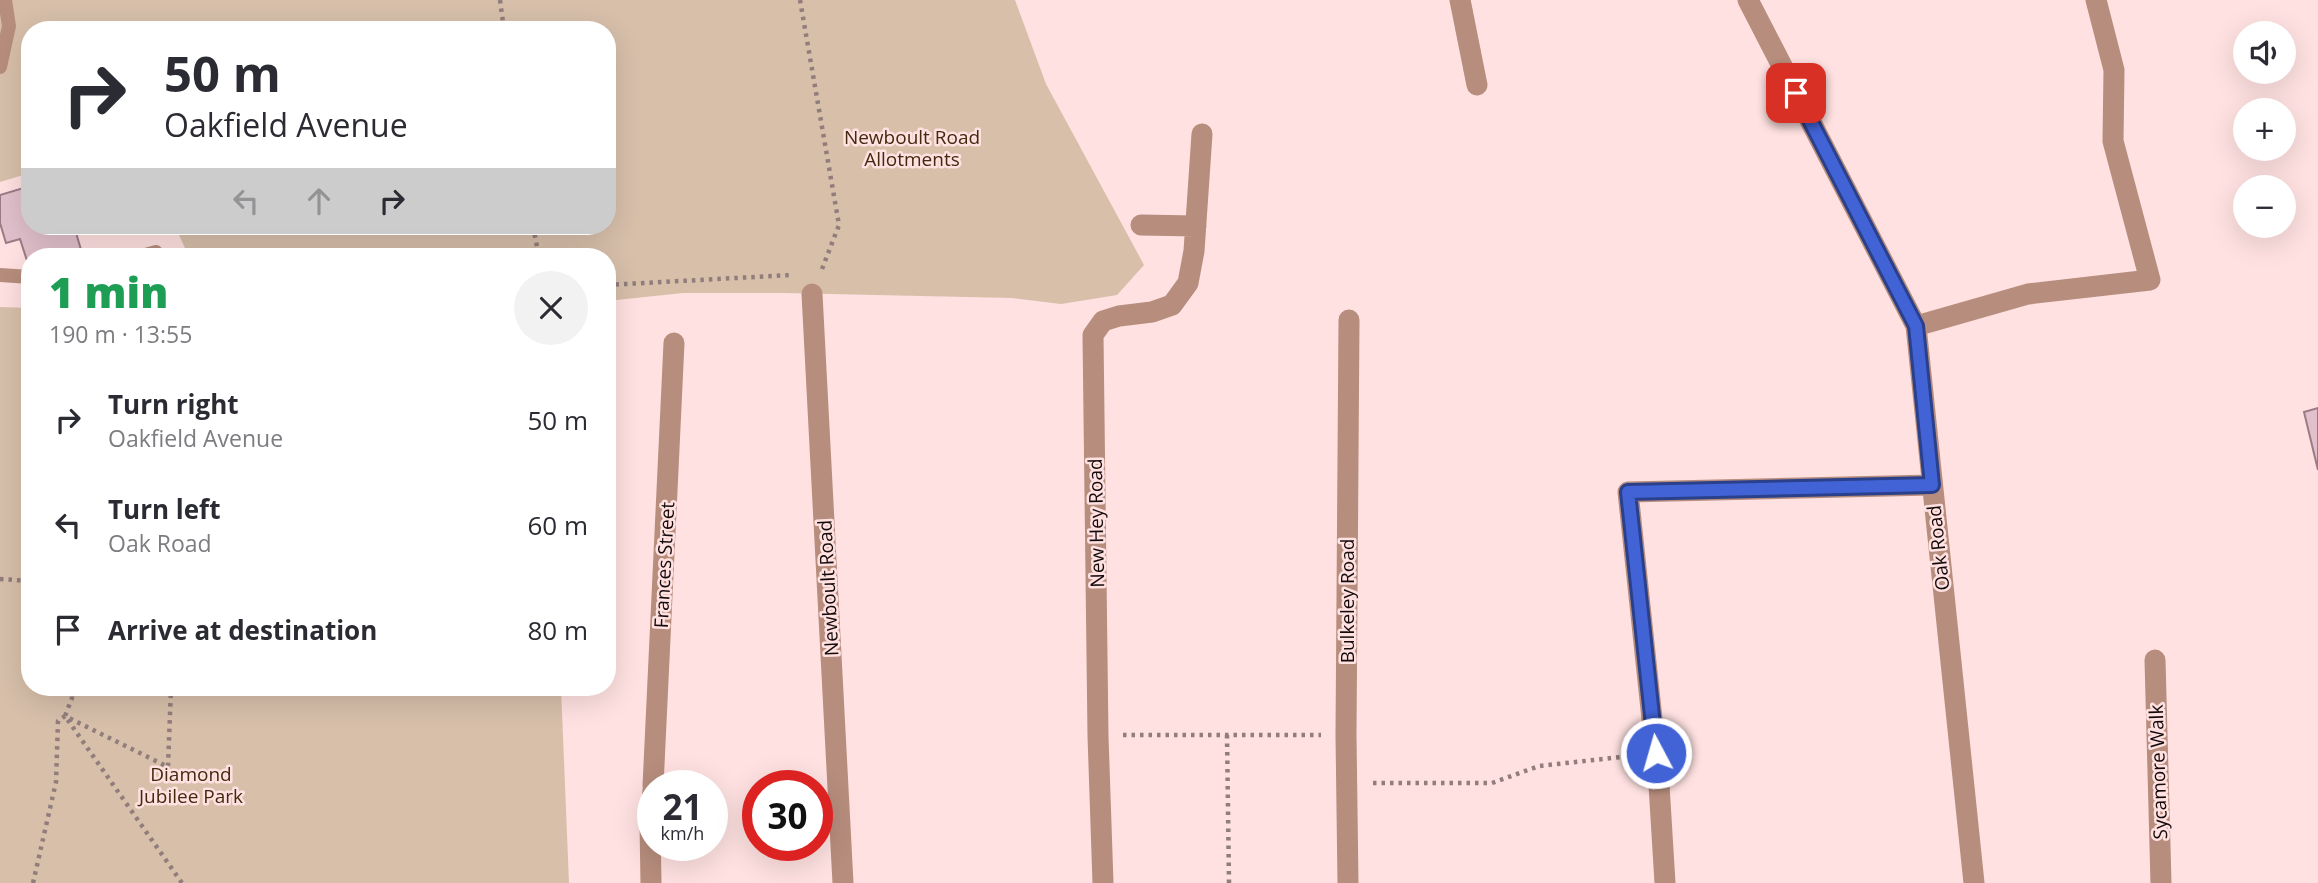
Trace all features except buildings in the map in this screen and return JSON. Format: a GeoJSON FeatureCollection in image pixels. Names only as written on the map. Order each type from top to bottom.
{"type":"FeatureCollection","features":[{"type":"Feature","properties":{"kind":"street"},"geometry":{"type":"LineString","coordinates":[[1460,0],[1477,85]]}},
{"type":"Feature","properties":{"kind":"street","name":"Oak Road"},"geometry":{"type":"LineString","coordinates":[[1748,0],[1916,326],[1974,883]]}},
{"type":"Feature","properties":{"kind":"street"},"geometry":{"type":"LineString","coordinates":[[1916,326],[2028,294],[2150,280],[2113,141],[2113,71],[2096,0]]}},
{"type":"Feature","properties":{"kind":"street","name":"New Hey Road"},"geometry":{"type":"LineString","coordinates":[[1103,883],[1098,736],[1093,335],[1103,321],[1152,312],[1172,304],[1188,283],[1196,226],[1202,134]]}},
{"type":"Feature","properties":{"kind":"street"},"geometry":{"type":"LineString","coordinates":[[1141,225],[1196,226]]}},
{"type":"Feature","properties":{"kind":"street","name":"Newboult Road"},"geometry":{"type":"LineString","coordinates":[[812,294],[843,883]]}},
{"type":"Feature","properties":{"kind":"street","name":"Bulkeley Road"},"geometry":{"type":"LineString","coordinates":[[1348,883],[1346,735],[1349,320]]}},
{"type":"Feature","properties":{"kind":"street","name":"Frances Street"},"geometry":{"type":"LineString","coordinates":[[654,770],[674,343]]}},
{"type":"Feature","properties":{"kind":"street"},"geometry":{"type":"LineString","coordinates":[[1665,883],[1656,753],[1628,492],[1932,485]]}},
{"type":"Feature","properties":{"kind":"street","name":"Sycamore Walk"},"geometry":{"type":"LineString","coordinates":[[2155,660],[2161,883]]}},
{"type":"Feature","properties":{"kind":"street","name":"Frances Street"},"geometry":{"type":"LineString","coordinates":[[651,861],[651,883]]}},
{"type":"Feature","properties":{"kind":"lane"},"geometry":{"type":"LineString","coordinates":[[0,67],[9,26],[5,0]]}},
{"type":"Feature","properties":{"kind":"lane"},"geometry":{"type":"LineString","coordinates":[[0,275],[21,276]]}},
{"type":"Feature","properties":{"kind":"path"},"geometry":{"type":"LineString","coordinates":[[500,0],[503,21]]}},
{"type":"Feature","properties":{"kind":"path"},"geometry":{"type":"LineString","coordinates":[[800,0],[839,225],[812,294]]}},
{"type":"Feature","properties":{"kind":"path"},"geometry":{"type":"LineString","coordinates":[[616,285],[795,275]]}},
{"type":"Feature","properties":{"kind":"path"},"geometry":{"type":"LineString","coordinates":[[0,579],[21,580]]}},
{"type":"Feature","properties":{"kind":"path"},"geometry":{"type":"LineString","coordinates":[[33,883],[56,782],[58,721],[65,716],[72,696]]}},
{"type":"Feature","properties":{"kind":"path"},"geometry":{"type":"LineString","coordinates":[[65,716],[168,766],[171,696]]}},
{"type":"Feature","properties":{"kind":"path"},"geometry":{"type":"LineString","coordinates":[[65,716],[182,883]]}},
{"type":"Feature","properties":{"kind":"path"},"geometry":{"type":"LineString","coordinates":[[1227,735],[1229,883]]}},
{"type":"Feature","properties":{"kind":"path"},"geometry":{"type":"LineString","coordinates":[[1098,736],[1346,735]]}},
{"type":"Feature","properties":{"kind":"path"},"geometry":{"type":"LineString","coordinates":[[1347,783],[1492,783],[1539,766],[1656,753]]}},
{"type":"Feature","properties":{"kind":"green space","name":"Newboult Road Allotments"},"geometry":{"type":"Polygon","coordinates":[[[0,0],[1015,0],[1046,84],[1144,265],[1117,295],[1061,304],[1012,298],[785,293],[683,293],[616,300],[616,248],[185,248],[179,235],[616,235],[616,21],[21,21],[21,176],[0,182],[0,0]]]}},
{"type":"Feature","properties":{"kind":"green space","name":"Diamond Jubilee Park"},"geometry":{"type":"Polygon","coordinates":[[[0,307],[21,308],[21,696],[561,696],[569,883],[0,883],[0,307]]]}},
{"type":"Feature","properties":{"kind":"route"},"geometry":{"type":"LineString","coordinates":[[1656,753],[1628,492],[1932,485],[1916,326],[1796,93]]}}]}
